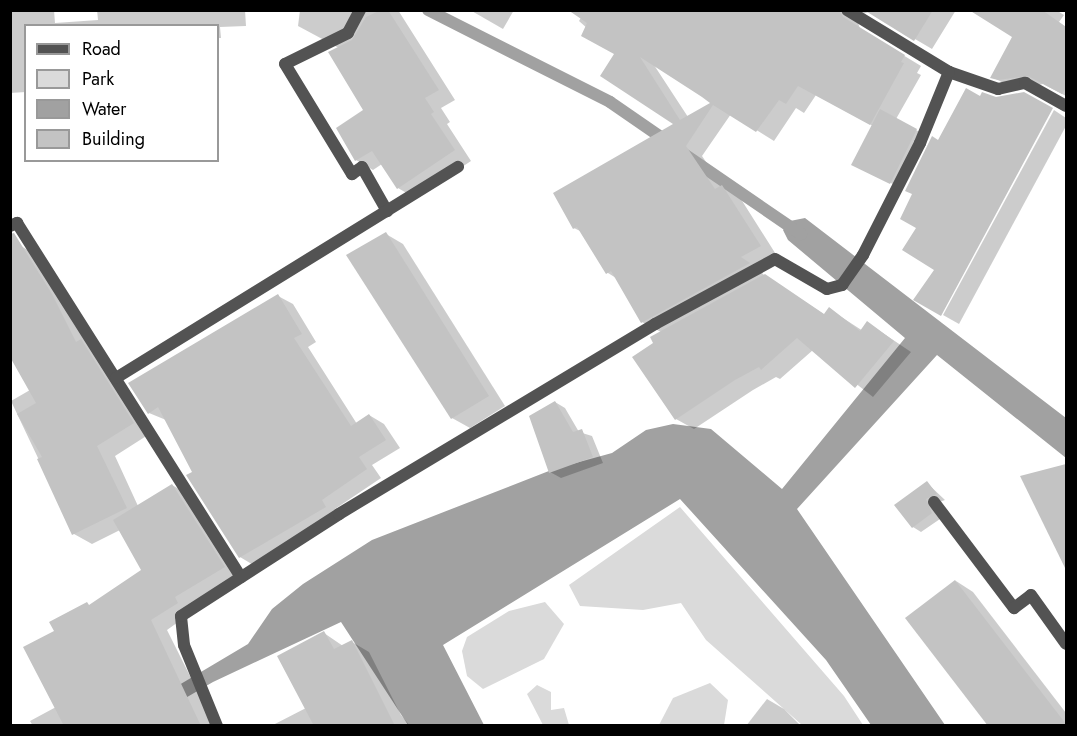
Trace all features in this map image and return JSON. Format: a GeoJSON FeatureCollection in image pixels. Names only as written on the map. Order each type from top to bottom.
{"type":"FeatureCollection","features":[{"type":"Feature","properties":{"kind":"street"},"geometry":{"type":"LineString","coordinates":[[360,10],[348,33],[285,64],[352,174],[362,167],[387,211]]}},
{"type":"Feature","properties":{"kind":"street"},"geometry":{"type":"LineString","coordinates":[[855,12],[949,72],[998,89],[1025,83],[1066,106]]}},
{"type":"Feature","properties":{"kind":"street"},"geometry":{"type":"LineString","coordinates":[[217,726],[184,645],[181,616],[655,324],[775,258],[826,289],[842,285],[864,255],[920,142],[949,72]]}},
{"type":"Feature","properties":{"kind":"street"},"geometry":{"type":"LineString","coordinates":[[116,378],[458,167]]}},
{"type":"Feature","properties":{"kind":"street"},"geometry":{"type":"LineString","coordinates":[[10,226],[17,223],[241,577]]}},
{"type":"Feature","properties":{"kind":"street"},"geometry":{"type":"LineString","coordinates":[[934,502],[1014,608],[1031,594],[1066,644]]}},
{"type":"Feature","properties":{"kind":"green space"},"geometry":{"type":"Polygon","coordinates":[[[680,507],[844,696],[863,725],[802,725],[706,640],[681,603],[643,610],[580,606],[569,585],[680,507]]]}},
{"type":"Feature","properties":{"kind":"green space"},"geometry":{"type":"Polygon","coordinates":[[[545,602],[564,624],[544,659],[483,689],[467,676],[462,651],[467,637],[509,611],[545,602]]]}},
{"type":"Feature","properties":{"kind":"green space"},"geometry":{"type":"Polygon","coordinates":[[[710,683],[728,700],[724,725],[659,725],[673,698],[710,683]]]}},
{"type":"Feature","properties":{"kind":"green space"},"geometry":{"type":"Polygon","coordinates":[[[537,685],[551,692],[551,710],[564,708],[569,725],[543,725],[527,694],[537,685]]]}},
{"type":"Feature","properties":{"kind":"water"},"geometry":{"type":"Polygon","coordinates":[[[805,218],[1066,418],[1066,458],[937,355],[797,509],[945,725],[871,725],[826,660],[680,499],[443,645],[484,725],[408,725],[341,622],[213,682],[139,725],[110,726],[248,644],[272,609],[303,584],[372,540],[554,469],[612,453],[646,430],[673,424],[711,429],[782,489],[905,338],[788,240],[783,230],[790,221],[805,218]]]}},
{"type":"Feature","properties":{"kind":"building"},"geometry":{"type":"Polygon","coordinates":[[[381,10],[388,10],[439,90],[425,98],[434,112],[431,114],[455,150],[397,189],[372,151],[355,161],[336,128],[363,110],[328,52],[352,40],[366,17],[381,10]]]}},
{"type":"Feature","properties":{"kind":"building"},"geometry":{"type":"Polygon","coordinates":[[[568,10],[839,10],[843,17],[905,55],[901,62],[904,63],[870,125],[798,86],[786,104],[779,100],[756,132],[713,105],[686,146],[715,189],[722,185],[761,246],[741,257],[750,263],[641,323],[611,271],[606,274],[577,227],[573,229],[553,193],[673,124],[600,76],[614,54],[581,36],[587,23],[568,10]],[[640,57],[680,120],[710,103],[640,57]]]}},
{"type":"Feature","properties":{"kind":"building"},"geometry":{"type":"Polygon","coordinates":[[[864,10],[933,10],[914,41],[864,10]]]}},
{"type":"Feature","properties":{"kind":"building"},"geometry":{"type":"Polygon","coordinates":[[[969,10],[1042,10],[1066,27],[1066,88],[1062,94],[1028,76],[998,80],[990,78],[1012,37],[969,10]]]}},
{"type":"Feature","properties":{"kind":"building"},"geometry":{"type":"Polygon","coordinates":[[[966,88],[980,96],[982,92],[996,97],[1024,92],[1053,108],[941,316],[913,300],[934,270],[902,250],[916,228],[900,219],[912,194],[905,191],[932,136],[938,140],[966,88]]]}},
{"type":"Feature","properties":{"kind":"building"},"geometry":{"type":"Polygon","coordinates":[[[880,109],[917,129],[890,184],[851,165],[880,109]]]}},
{"type":"Feature","properties":{"kind":"building"},"geometry":{"type":"Polygon","coordinates":[[[386,232],[489,396],[451,419],[346,255],[386,232]]]}},
{"type":"Feature","properties":{"kind":"building"},"geometry":{"type":"Polygon","coordinates":[[[14,233],[52,294],[76,342],[81,339],[134,423],[97,446],[127,508],[72,535],[37,459],[42,457],[17,414],[36,403],[10,357],[10,234],[14,233]]]}},
{"type":"Feature","properties":{"kind":"building"},"geometry":{"type":"Polygon","coordinates":[[[765,274],[824,314],[829,307],[860,331],[867,321],[894,341],[855,388],[797,338],[761,370],[759,367],[735,380],[675,420],[632,357],[653,343],[650,337],[765,274]]]}},
{"type":"Feature","properties":{"kind":"building"},"geometry":{"type":"Polygon","coordinates":[[[278,294],[302,334],[294,338],[351,426],[369,414],[386,440],[359,457],[367,469],[322,500],[326,507],[239,558],[186,475],[192,472],[158,407],[148,414],[128,383],[278,294]]]}},
{"type":"Feature","properties":{"kind":"building"},"geometry":{"type":"Polygon","coordinates":[[[555,401],[573,432],[582,429],[593,457],[549,473],[529,416],[555,401]]]}},
{"type":"Feature","properties":{"kind":"building"},"geometry":{"type":"Polygon","coordinates":[[[1066,464],[1066,570],[1020,476],[1066,464]]]}},
{"type":"Feature","properties":{"kind":"building"},"geometry":{"type":"Polygon","coordinates":[[[927,481],[937,494],[926,499],[932,513],[912,528],[894,505],[927,481]]]}},
{"type":"Feature","properties":{"kind":"building"},"geometry":{"type":"Polygon","coordinates":[[[172,484],[225,567],[175,597],[178,603],[151,620],[201,726],[64,726],[23,647],[54,631],[49,622],[87,602],[89,605],[141,570],[113,520],[172,484]]]}},
{"type":"Feature","properties":{"kind":"building"},"geometry":{"type":"Polygon","coordinates":[[[955,580],[1066,726],[988,726],[905,618],[955,580]]]}},
{"type":"Feature","properties":{"kind":"building"},"geometry":{"type":"Polygon","coordinates":[[[324,631],[334,649],[352,640],[395,726],[314,726],[277,656],[324,631]]]}},
{"type":"Feature","properties":{"kind":"waterway"},"geometry":{"type":"LineString","coordinates":[[428,10],[610,102],[668,142]]}},
{"type":"Feature","properties":{"kind":"waterway"},"geometry":{"type":"LineString","coordinates":[[684,154],[801,234]]}}]}
